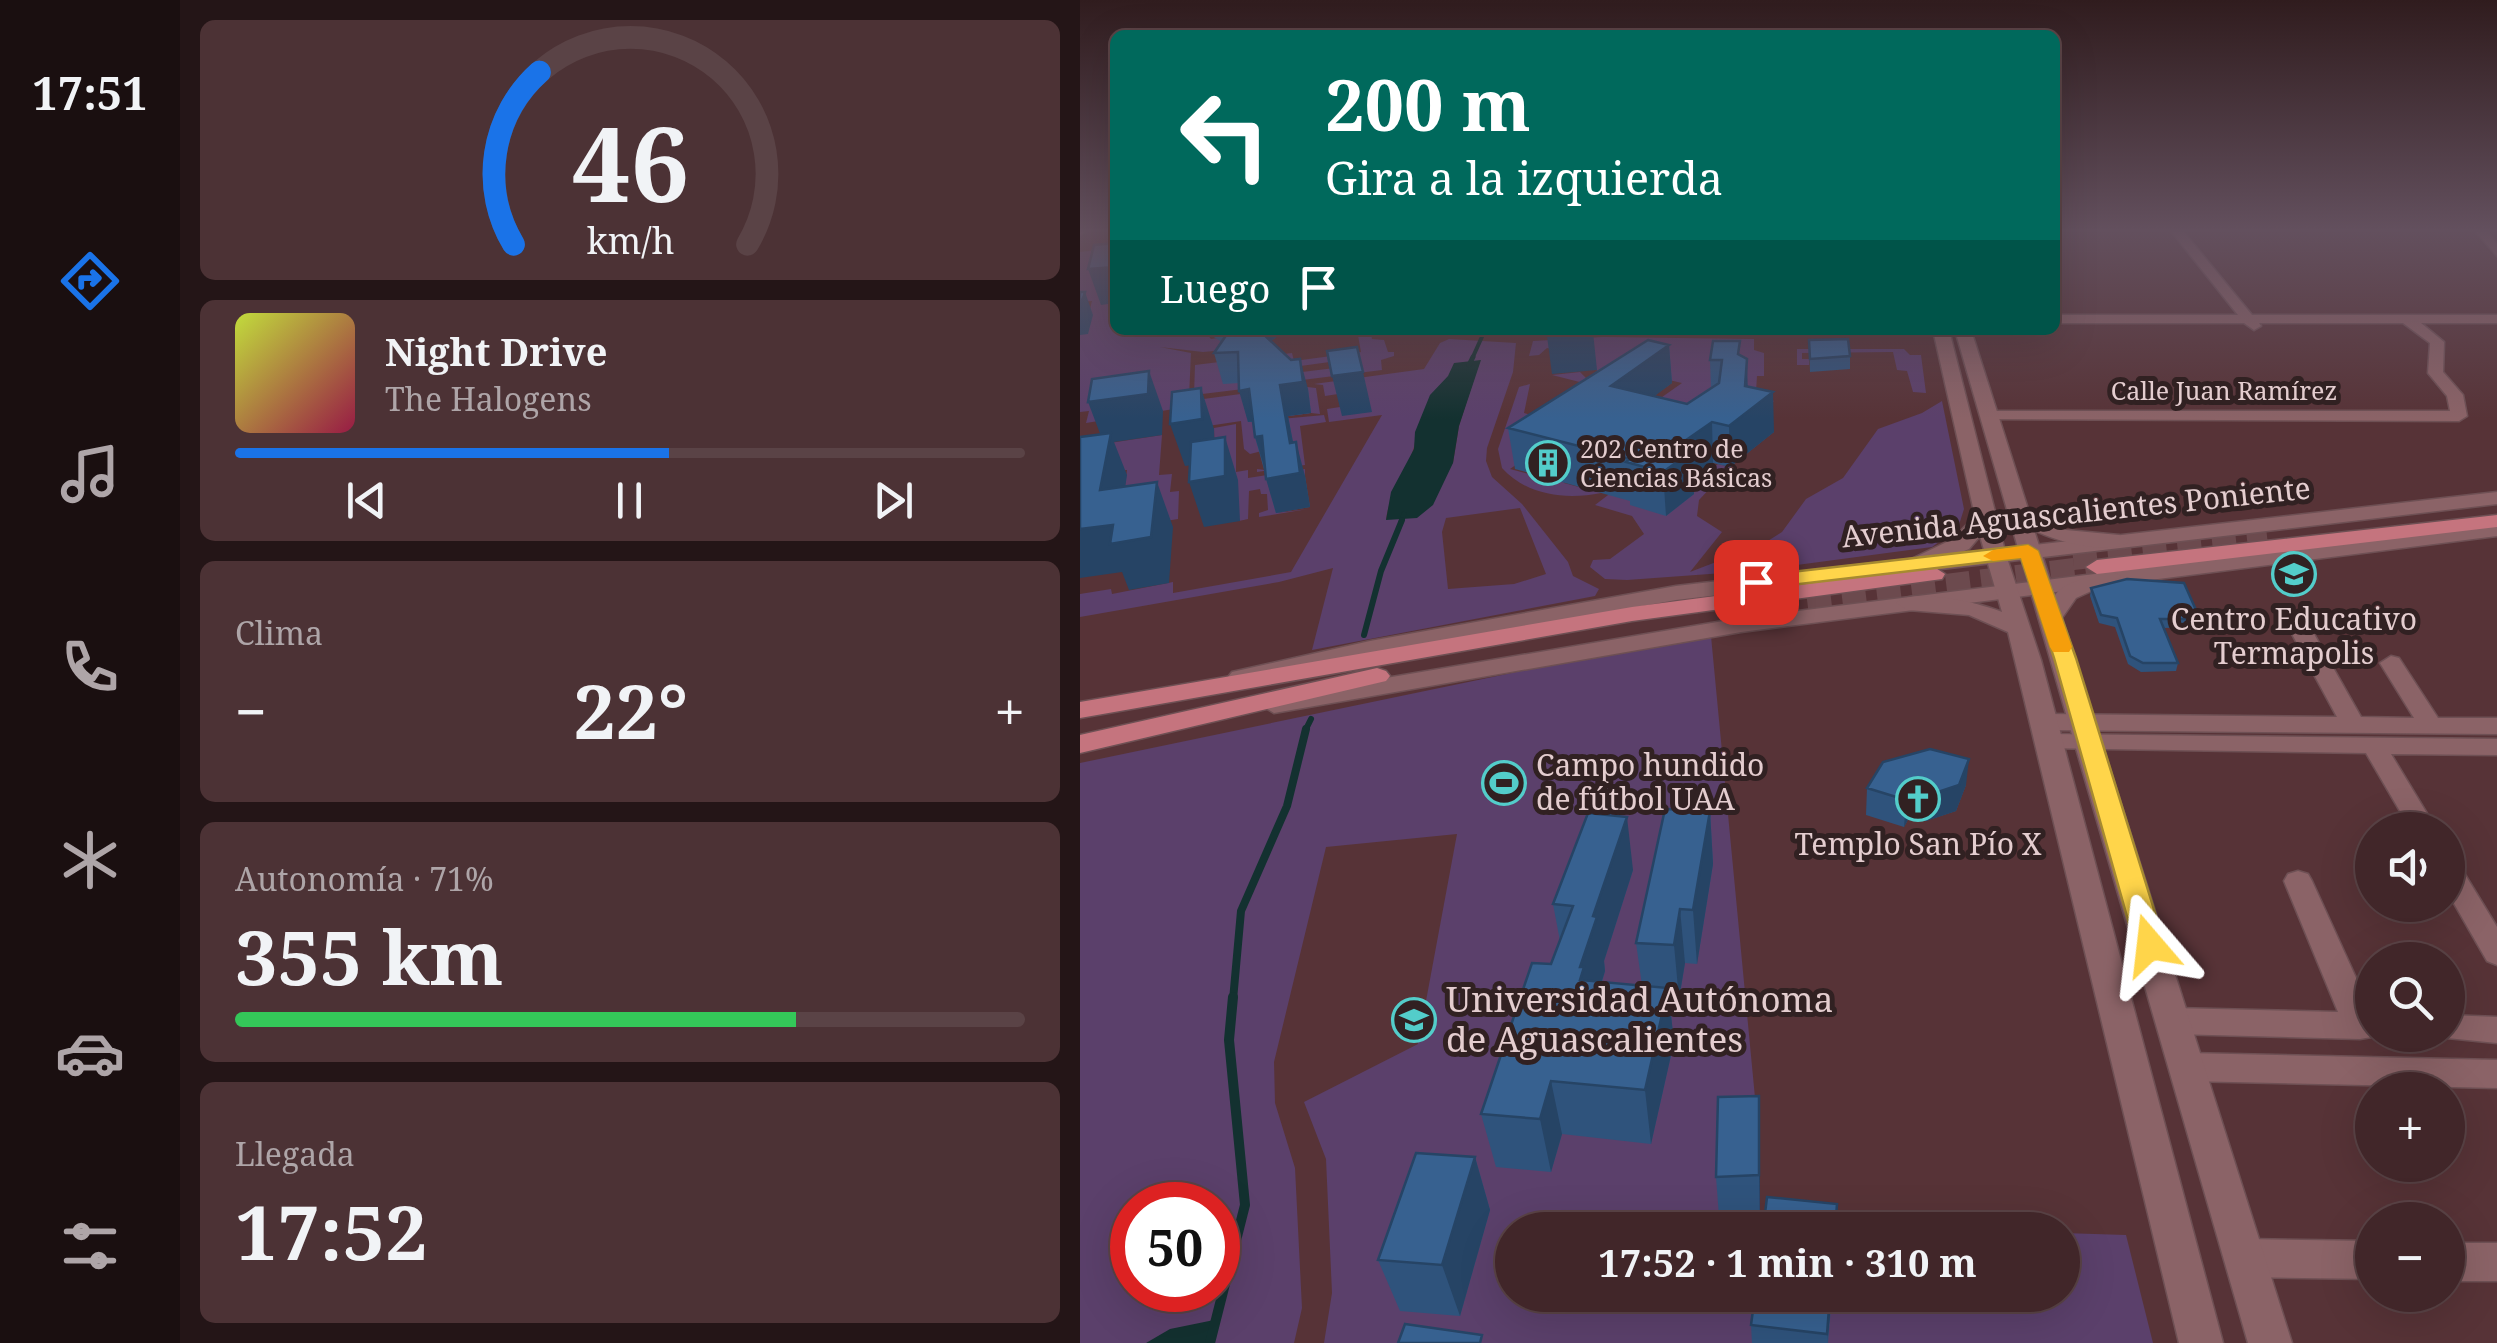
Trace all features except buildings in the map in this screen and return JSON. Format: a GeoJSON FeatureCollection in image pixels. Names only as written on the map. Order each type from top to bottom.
{"type":"FeatureCollection","features":[{"type":"Feature","properties":{"kind":"main road"},"geometry":{"type":"LineString","coordinates":[[1942,335],[1995,555],[2047,732],[2201,1343]]}},
{"type":"Feature","properties":{"kind":"main road"},"geometry":{"type":"LineString","coordinates":[[1964,335],[2270,1343]]}},
{"type":"Feature","properties":{"kind":"main road","name":"Avenida Aguascalientes Poniente"},"geometry":{"type":"LineString","coordinates":[[1191,689],[1314,672],[1632,614],[1995,555],[2497,498]]}},
{"type":"Feature","properties":{"kind":"main road","name":"Avenida Aguascalientes Poniente"},"geometry":{"type":"LineString","coordinates":[[2267,536],[2497,508]]}},
{"type":"Feature","properties":{"kind":"main road"},"geometry":{"type":"LineString","coordinates":[[2017,512],[2061,536],[2119,541]]}},
{"type":"Feature","properties":{"kind":"main road"},"geometry":{"type":"LineString","coordinates":[[1926,567],[1961,544],[1986,516]]}},
{"type":"Feature","properties":{"kind":"main road","name":"Avenida Aguascalientes Poniente"},"geometry":{"type":"LineString","coordinates":[[1239,710],[1579,650],[2102,574],[2497,522]]}},
{"type":"Feature","properties":{"kind":"main road","name":"Avenida Aguascalientes Poniente"},"geometry":{"type":"LineString","coordinates":[[2102,574],[2497,530]]}},
{"type":"Feature","properties":{"kind":"main road"},"geometry":{"type":"LineString","coordinates":[[2074,546],[2065,553],[2068,566],[2102,574]]}},
{"type":"Feature","properties":{"kind":"main road"},"geometry":{"type":"LineString","coordinates":[[1926,567],[1952,568],[1964,579],[1963,588],[1947,598]]}},
{"type":"Feature","properties":{"kind":"main road","name":"Avenida Aguascalientes Poniente"},"geometry":{"type":"LineString","coordinates":[[1080,710],[1370,648],[1676,593],[1926,567]]}},
{"type":"Feature","properties":{"kind":"main road"},"geometry":{"type":"LineString","coordinates":[[2051,618],[2068,593],[2102,574]]}},
{"type":"Feature","properties":{"kind":"main road"},"geometry":{"type":"LineString","coordinates":[[1607,585],[1676,593]]}},
{"type":"Feature","properties":{"kind":"main road"},"geometry":{"type":"LineString","coordinates":[[1908,603],[1972,608],[2019,628]]}},
{"type":"Feature","properties":{"kind":"main road","name":"Avenida Aguascalientes Poniente"},"geometry":{"type":"LineString","coordinates":[[1080,744],[1495,651],[1738,612]]}},
{"type":"Feature","properties":{"kind":"street"},"geometry":{"type":"LineString","coordinates":[[2214,294],[2243,324]]}},
{"type":"Feature","properties":{"kind":"street"},"geometry":{"type":"LineString","coordinates":[[2225,294],[2243,324]]}},
{"type":"Feature","properties":{"kind":"street"},"geometry":{"type":"LineString","coordinates":[[2060,320],[2380,329],[2385,320],[2497,319]]}},
{"type":"Feature","properties":{"kind":"street","name":"Calle Juan Ramírez"},"geometry":{"type":"LineString","coordinates":[[1988,416],[2459,416],[2455,395],[2435,373],[2437,342],[2408,320]]}},
{"type":"Feature","properties":{"kind":"street"},"geometry":{"type":"LineString","coordinates":[[2060,328],[2243,324]]}},
{"type":"Feature","properties":{"kind":"street"},"geometry":{"type":"LineString","coordinates":[[2303,634],[2353,725]]}},
{"type":"Feature","properties":{"kind":"street"},"geometry":{"type":"LineString","coordinates":[[2391,663],[2431,726]]}},
{"type":"Feature","properties":{"kind":"street"},"geometry":{"type":"LineString","coordinates":[[2047,732],[2497,726]]}},
{"type":"Feature","properties":{"kind":"street"},"geometry":{"type":"LineString","coordinates":[[2085,732],[2497,747]]}},
{"type":"Feature","properties":{"kind":"street"},"geometry":{"type":"LineString","coordinates":[[2373,745],[2413,812]]}},
{"type":"Feature","properties":{"kind":"street"},"geometry":{"type":"LineString","coordinates":[[2298,881],[2355,1003]]}},
{"type":"Feature","properties":{"kind":"street"},"geometry":{"type":"LineString","coordinates":[[2465,898],[2497,952]]}},
{"type":"Feature","properties":{"kind":"street"},"geometry":{"type":"LineString","coordinates":[[2173,1021],[2355,1026]]}},
{"type":"Feature","properties":{"kind":"street"},"geometry":{"type":"LineString","coordinates":[[2465,1029],[2497,1030]]}},
{"type":"Feature","properties":{"kind":"street"},"geometry":{"type":"LineString","coordinates":[[2187,1067],[2497,1074]]}},
{"type":"Feature","properties":{"kind":"street"},"geometry":{"type":"LineString","coordinates":[[2245,1258],[2355,1260]]}},
{"type":"Feature","properties":{"kind":"street"},"geometry":{"type":"LineString","coordinates":[[2465,1262],[2497,1262]]}},
{"type":"Feature","properties":{"kind":"shaded area"},"geometry":{"type":"Polygon","coordinates":[[[1080,294],[1110,294],[1110,335],[1225,337],[1235,349],[1203,352],[1160,347],[1191,353],[1189,397],[1196,400],[1299,386],[1316,388],[1320,414],[1248,422],[1324,415],[1326,422],[1300,426],[1305,465],[1257,472],[1265,470],[1262,451],[1250,454],[1244,449],[1241,421],[1175,431],[1174,409],[1086,423],[1089,411],[1080,412],[1080,316],[1089,313],[1092,301],[1080,302],[1080,294]]]}},
{"type":"Feature","properties":{"kind":"shaded area"},"geometry":{"type":"Polygon","coordinates":[[[1358,335],[1371,335],[1372,339],[1384,340],[1394,356],[1381,360],[1382,370],[1302,380],[1302,372],[1359,365],[1359,358],[1293,367],[1292,383],[1194,395],[1195,365],[1292,353],[1294,361],[1361,352],[1358,335]]]}},
{"type":"Feature","properties":{"kind":"shaded area"},"geometry":{"type":"Polygon","coordinates":[[[1603,337],[1754,339],[1754,350],[1764,353],[1764,376],[1757,376],[1756,392],[1715,379],[1774,401],[1758,412],[1638,414],[1682,383],[1647,375],[1619,392],[1552,375],[1580,372],[1586,378],[1601,376],[1584,354],[1547,348],[1539,355],[1529,356],[1533,341],[1603,337]]]}},
{"type":"Feature","properties":{"kind":"shaded area"},"geometry":{"type":"Polygon","coordinates":[[[1449,339],[1516,343],[1513,372],[1486,461],[1492,477],[1522,504],[1568,562],[1573,576],[1599,589],[1595,596],[1312,650],[1333,568],[1279,582],[1080,617],[1080,594],[1111,589],[1112,594],[1173,582],[1173,593],[1291,572],[1382,415],[1329,422],[1327,409],[1340,407],[1338,394],[1325,396],[1323,385],[1314,384],[1424,369],[1440,343],[1449,339]],[[1480,360],[1451,377],[1428,404],[1386,520],[1453,463],[1459,426],[1480,360]],[[1520,508],[1446,518],[1442,532],[1448,589],[1514,584],[1546,574],[1520,508]]]}},
{"type":"Feature","properties":{"kind":"shaded area"},"geometry":{"type":"Polygon","coordinates":[[[1797,349],[1904,349],[1910,355],[1921,355],[1926,393],[1913,392],[1907,371],[1897,370],[1893,352],[1802,353],[1802,359],[1809,359],[1809,365],[1797,365],[1797,349]]]}},
{"type":"Feature","properties":{"kind":"shaded area"},"geometry":{"type":"Polygon","coordinates":[[[1530,384],[1524,413],[1552,421],[1560,434],[1510,469],[1544,478],[1559,468],[1564,483],[1601,493],[1548,494],[1523,485],[1502,468],[1498,449],[1519,387],[1530,384]]]}},
{"type":"Feature","properties":{"kind":"shaded area"},"geometry":{"type":"Polygon","coordinates":[[[1942,401],[1964,509],[1958,528],[1932,547],[1751,571],[1627,580],[1605,579],[1590,567],[1593,560],[1610,559],[1644,534],[1632,516],[1595,505],[1659,456],[1685,492],[1718,464],[1730,467],[1699,500],[1697,516],[1722,532],[1690,572],[1763,544],[1782,532],[1806,499],[1843,478],[1878,429],[1942,401]]]}},
{"type":"Feature","properties":{"kind":"shaded area"},"geometry":{"type":"Polygon","coordinates":[[[1236,424],[1236,472],[1248,470],[1248,478],[1305,469],[1305,476],[1276,513],[1308,509],[1259,517],[1259,513],[1268,510],[1267,494],[1261,494],[1260,489],[1249,491],[1248,519],[1239,521],[1215,470],[1214,428],[1236,424]]]}},
{"type":"Feature","properties":{"kind":"shaded area"},"geometry":{"type":"Polygon","coordinates":[[[1162,435],[1159,475],[1172,474],[1170,492],[1179,491],[1178,519],[1081,535],[1120,523],[1127,470],[1084,475],[1090,446],[1162,435]]]}},
{"type":"Feature","properties":{"kind":"shaded area","name":"Universidad Autónoma de Aguascalientes"},"geometry":{"type":"Polygon","coordinates":[[[1711,636],[1760,1150],[1760,1212],[1495,1212],[1495,1312],[2080,1312],[2080,1234],[2126,1235],[2153,1343],[1324,1343],[1332,1293],[1326,1159],[1304,1102],[1418,1044],[1457,834],[1326,847],[1274,1062],[1275,1103],[1295,1168],[1302,1308],[1294,1343],[1080,1343],[1080,763],[1569,661],[1711,636]]]}},
{"type":"Feature","properties":{"kind":"water"},"geometry":{"type":"Polygon","coordinates":[[[1481,360],[1459,426],[1453,463],[1433,505],[1417,518],[1386,520],[1391,492],[1414,449],[1415,432],[1430,395],[1454,363],[1481,360]]]}},
{"type":"Feature","properties":{"kind":"water"},"geometry":{"type":"Polygon","coordinates":[[[1219,1319],[1210,1343],[1146,1343],[1170,1329],[1219,1319]]]}},
{"type":"Feature","properties":{"kind":"waterway"},"geometry":{"type":"LineString","coordinates":[[1472,359],[1483,335]]}},
{"type":"Feature","properties":{"kind":"waterway"},"geometry":{"type":"LineString","coordinates":[[1469,365],[1472,359]]}},
{"type":"Feature","properties":{"kind":"waterway"},"geometry":{"type":"LineString","coordinates":[[1401,522],[1404,514]]}},
{"type":"Feature","properties":{"kind":"waterway"},"geometry":{"type":"LineString","coordinates":[[1364,635],[1381,571],[1402,520]]}},
{"type":"Feature","properties":{"kind":"waterway"},"geometry":{"type":"LineString","coordinates":[[1306,729],[1311,719]]}},
{"type":"Feature","properties":{"kind":"waterway"},"geometry":{"type":"LineString","coordinates":[[1233,1000],[1241,911],[1287,806],[1306,729]]}},
{"type":"Feature","properties":{"kind":"waterway"},"geometry":{"type":"LineString","coordinates":[[1210,1343],[1245,1205],[1229,1040],[1233,997]]}},
{"type":"Feature","properties":{"kind":"tunnel"},"geometry":{"type":"LineString","coordinates":[[2073,558],[2267,536]]}},
{"type":"Feature","properties":{"kind":"tunnel"},"geometry":{"type":"LineString","coordinates":[[1738,612],[2097,567]]}},
{"type":"Feature","properties":{"kind":"slow traffic"},"geometry":{"type":"LineString","coordinates":[[1993,556],[2028,551],[2061,647]]}},
{"type":"Feature","properties":{"kind":"place","name":"202 Centro de Ciencias Básicas"},"geometry":{"type":"Point","coordinates":[1548,463]}},
{"type":"Feature","properties":{"kind":"place","name":"Centro Educativo Termapolis"},"geometry":{"type":"Point","coordinates":[2294,574]}},
{"type":"Feature","properties":{"kind":"place","name":"Campo hundido de fútbol UAA"},"geometry":{"type":"Point","coordinates":[1504,783]}},
{"type":"Feature","properties":{"kind":"place","name":"Templo San Pío X"},"geometry":{"type":"Point","coordinates":[1918,799]}},
{"type":"Feature","properties":{"kind":"place","name":"Universidad Autónoma de Aguascalientes"},"geometry":{"type":"Point","coordinates":[1414,1020]}},
{"type":"Feature","properties":{"kind":"route"},"geometry":{"type":"LineString","coordinates":[[1756,582],[2028,551],[2065,658],[2150,945]]}}]}
